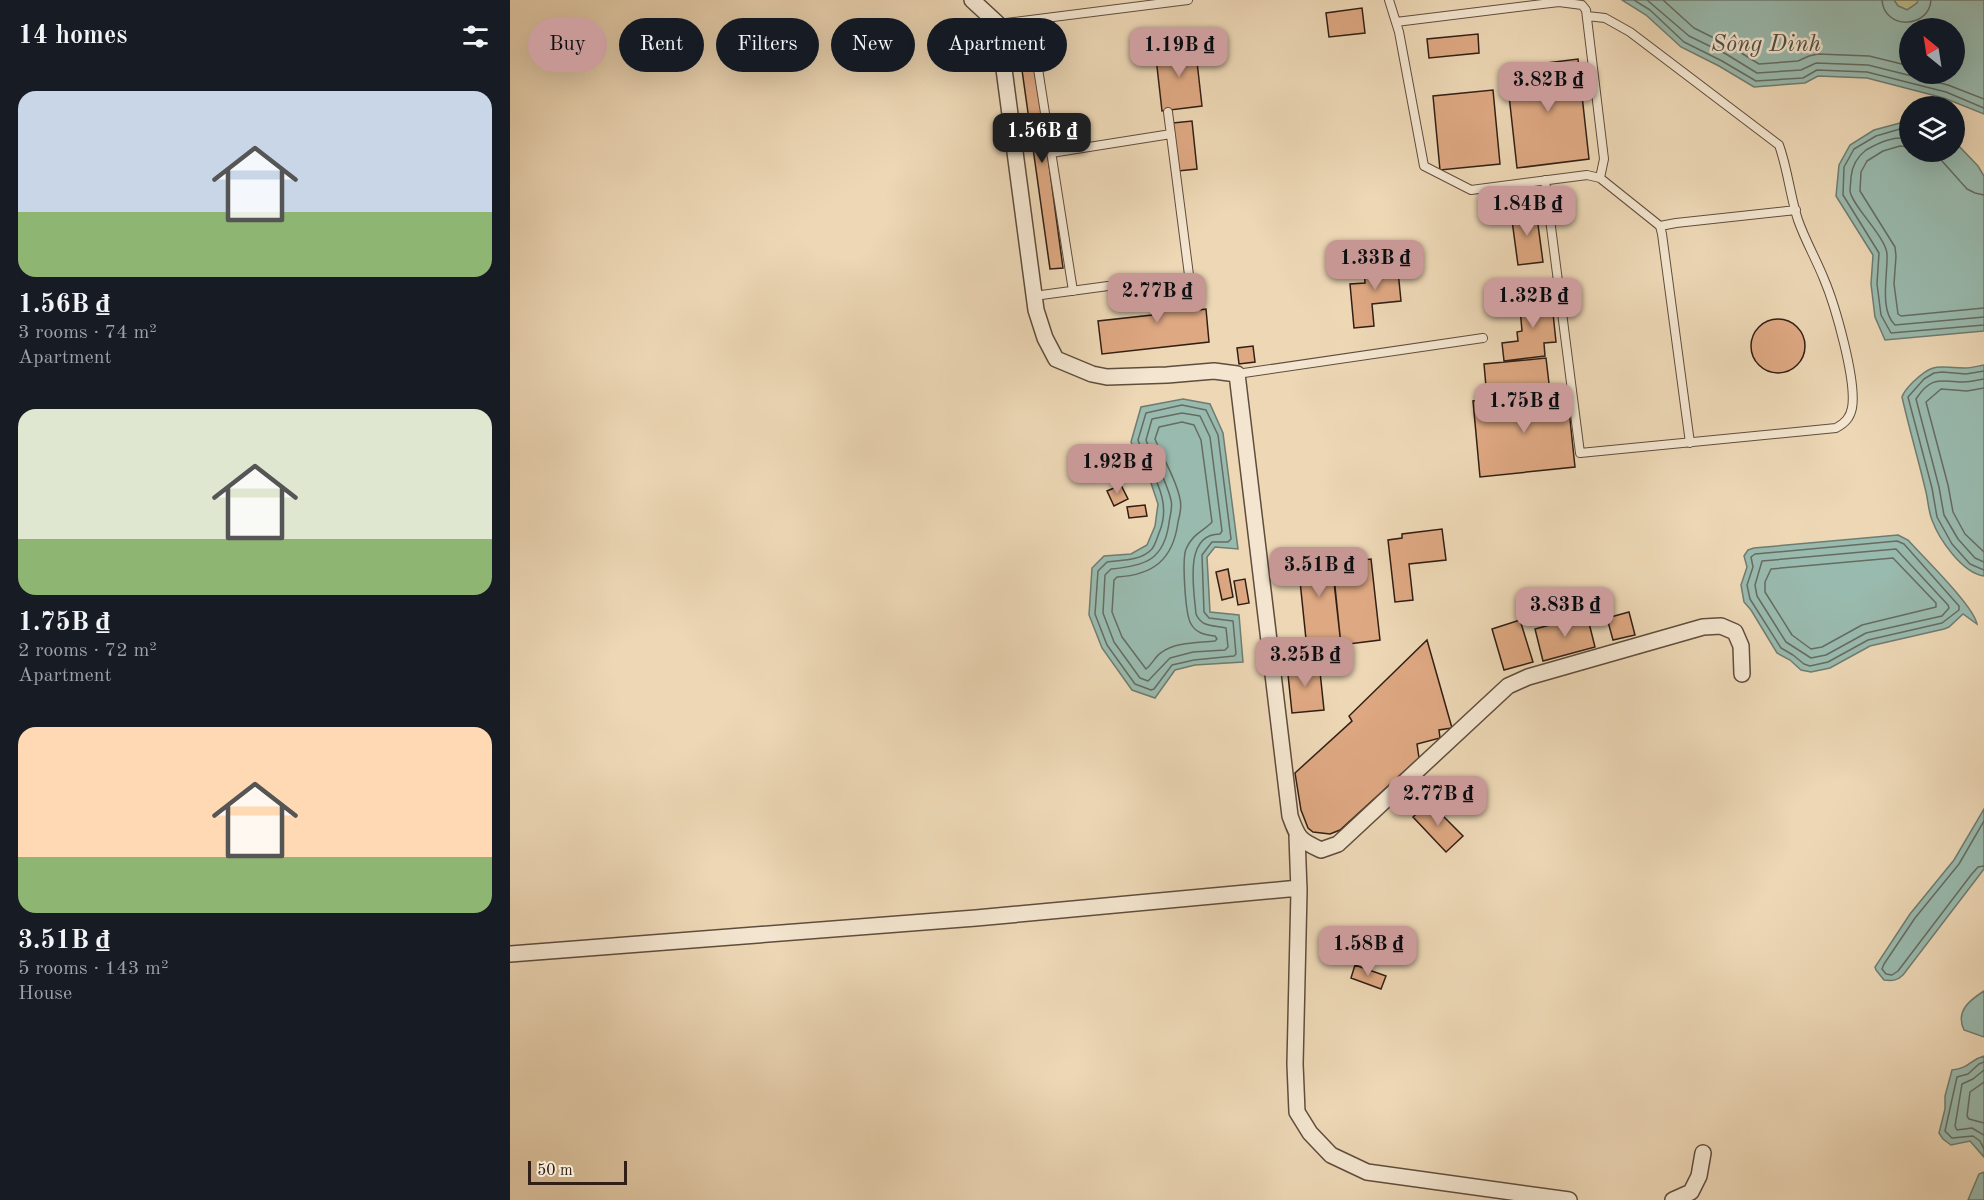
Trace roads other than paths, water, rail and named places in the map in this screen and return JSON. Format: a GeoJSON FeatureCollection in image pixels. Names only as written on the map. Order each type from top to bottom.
{"type":"FeatureCollection","features":[{"type":"Feature","properties":{"kind":"street"},"geometry":{"type":"LineString","coordinates":[[972,0],[992,18]]}},
{"type":"Feature","properties":{"kind":"street"},"geometry":{"type":"LineString","coordinates":[[1004,72],[1036,310],[1045,338],[1056,359],[1079,370],[1107,377],[1214,371],[1237,374],[1290,816],[1297,836],[1299,888],[1294,1064],[1297,1112],[1310,1133],[1331,1155],[1367,1172],[1569,1200]]}},
{"type":"Feature","properties":{"kind":"street"},"geometry":{"type":"LineString","coordinates":[[1297,836],[1321,850],[1338,844],[1508,686],[1528,677],[1702,627],[1721,626],[1735,632],[1741,646],[1742,674]]}},
{"type":"Feature","properties":{"kind":"street"},"geometry":{"type":"LineString","coordinates":[[510,954],[976,918],[1299,888]]}},
{"type":"Feature","properties":{"kind":"street"},"geometry":{"type":"LineString","coordinates":[[1673,1200],[1691,1192],[1699,1176],[1703,1153]]}},
{"type":"Feature","properties":{"kind":"lane"},"geometry":{"type":"LineString","coordinates":[[1046,18],[1188,0]]}},
{"type":"Feature","properties":{"kind":"lane"},"geometry":{"type":"LineString","coordinates":[[1389,0],[1396,22],[1424,166],[1472,190],[1587,175],[1600,178],[1660,226],[1689,443]]}},
{"type":"Feature","properties":{"kind":"lane"},"geometry":{"type":"LineString","coordinates":[[1396,22],[1560,2],[1582,5],[1587,16],[1604,159],[1600,178]]}},
{"type":"Feature","properties":{"kind":"lane"},"geometry":{"type":"LineString","coordinates":[[1545,180],[1580,453],[1836,429],[1849,418],[1852,406],[1852,382],[1837,315],[1825,281],[1798,220],[1779,145],[1630,32],[1605,18],[1587,16]]}},
{"type":"Feature","properties":{"kind":"lane"},"geometry":{"type":"LineString","coordinates":[[1038,72],[1073,291]]}},
{"type":"Feature","properties":{"kind":"lane"},"geometry":{"type":"LineString","coordinates":[[1168,112],[1190,275]]}},
{"type":"Feature","properties":{"kind":"lane"},"geometry":{"type":"LineString","coordinates":[[1051,153],[1171,134]]}},
{"type":"Feature","properties":{"kind":"lane"},"geometry":{"type":"LineString","coordinates":[[1660,226],[1796,210]]}},
{"type":"Feature","properties":{"kind":"lane"},"geometry":{"type":"LineString","coordinates":[[1034,296],[1108,286]]}},
{"type":"Feature","properties":{"kind":"lane"},"geometry":{"type":"LineString","coordinates":[[1237,374],[1484,338]]}},
{"type":"Feature","properties":{"kind":"water","name":"Sông Dinh"},"geometry":{"type":"Polygon","coordinates":[[[1622,0],[1894,0],[1898,6],[1907,10],[1918,0],[1984,0],[1984,114],[1965,106],[1965,96],[1936,96],[1867,78],[1818,76],[1805,83],[1754,87],[1681,47],[1646,15],[1622,0]]]}},
{"type":"Feature","properties":{"kind":"water"},"geometry":{"type":"Polygon","coordinates":[[[1899,123],[1899,162],[1965,162],[1965,152],[1984,176],[1984,331],[1885,340],[1875,317],[1871,284],[1873,255],[1836,196],[1839,165],[1850,145],[1874,130],[1899,123]]]}},
{"type":"Feature","properties":{"kind":"water"},"geometry":{"type":"Polygon","coordinates":[[[1984,365],[1984,576],[1976,574],[1960,562],[1935,528],[1902,397],[1920,375],[1932,368],[1967,368],[1984,365]]]}},
{"type":"Feature","properties":{"kind":"water"},"geometry":{"type":"Polygon","coordinates":[[[1183,399],[1210,404],[1223,433],[1238,549],[1215,547],[1207,557],[1210,612],[1239,615],[1243,662],[1195,665],[1175,670],[1155,698],[1132,690],[1102,648],[1089,615],[1092,568],[1104,556],[1131,554],[1147,545],[1155,526],[1158,504],[1150,480],[1131,442],[1141,407],[1183,399]]]}},
{"type":"Feature","properties":{"kind":"water"},"geometry":{"type":"Polygon","coordinates":[[[1898,535],[1908,540],[1947,581],[1967,605],[1977,624],[1963,614],[1944,629],[1870,646],[1830,668],[1811,672],[1801,670],[1790,660],[1777,653],[1744,602],[1741,585],[1747,567],[1744,556],[1748,550],[1898,535]]]}},
{"type":"Feature","properties":{"kind":"water"},"geometry":{"type":"Polygon","coordinates":[[[1984,809],[1984,869],[1903,975],[1894,980],[1884,980],[1875,967],[1910,914],[1954,860],[1984,809]]]}},
{"type":"Feature","properties":{"kind":"water"},"geometry":{"type":"Polygon","coordinates":[[[1984,991],[1984,1037],[1964,1030],[1961,1017],[1969,1002],[1984,991]]]}},
{"type":"Feature","properties":{"kind":"water"},"geometry":{"type":"Polygon","coordinates":[[[1984,1056],[1984,1157],[1970,1141],[1951,1145],[1939,1133],[1952,1070],[1962,1068],[1984,1056]]]}},
{"type":"Feature","properties":{"kind":"water"},"geometry":{"type":"Polygon","coordinates":[[[1984,1172],[1984,1200],[1968,1200],[1979,1174],[1984,1172]]]}}]}
